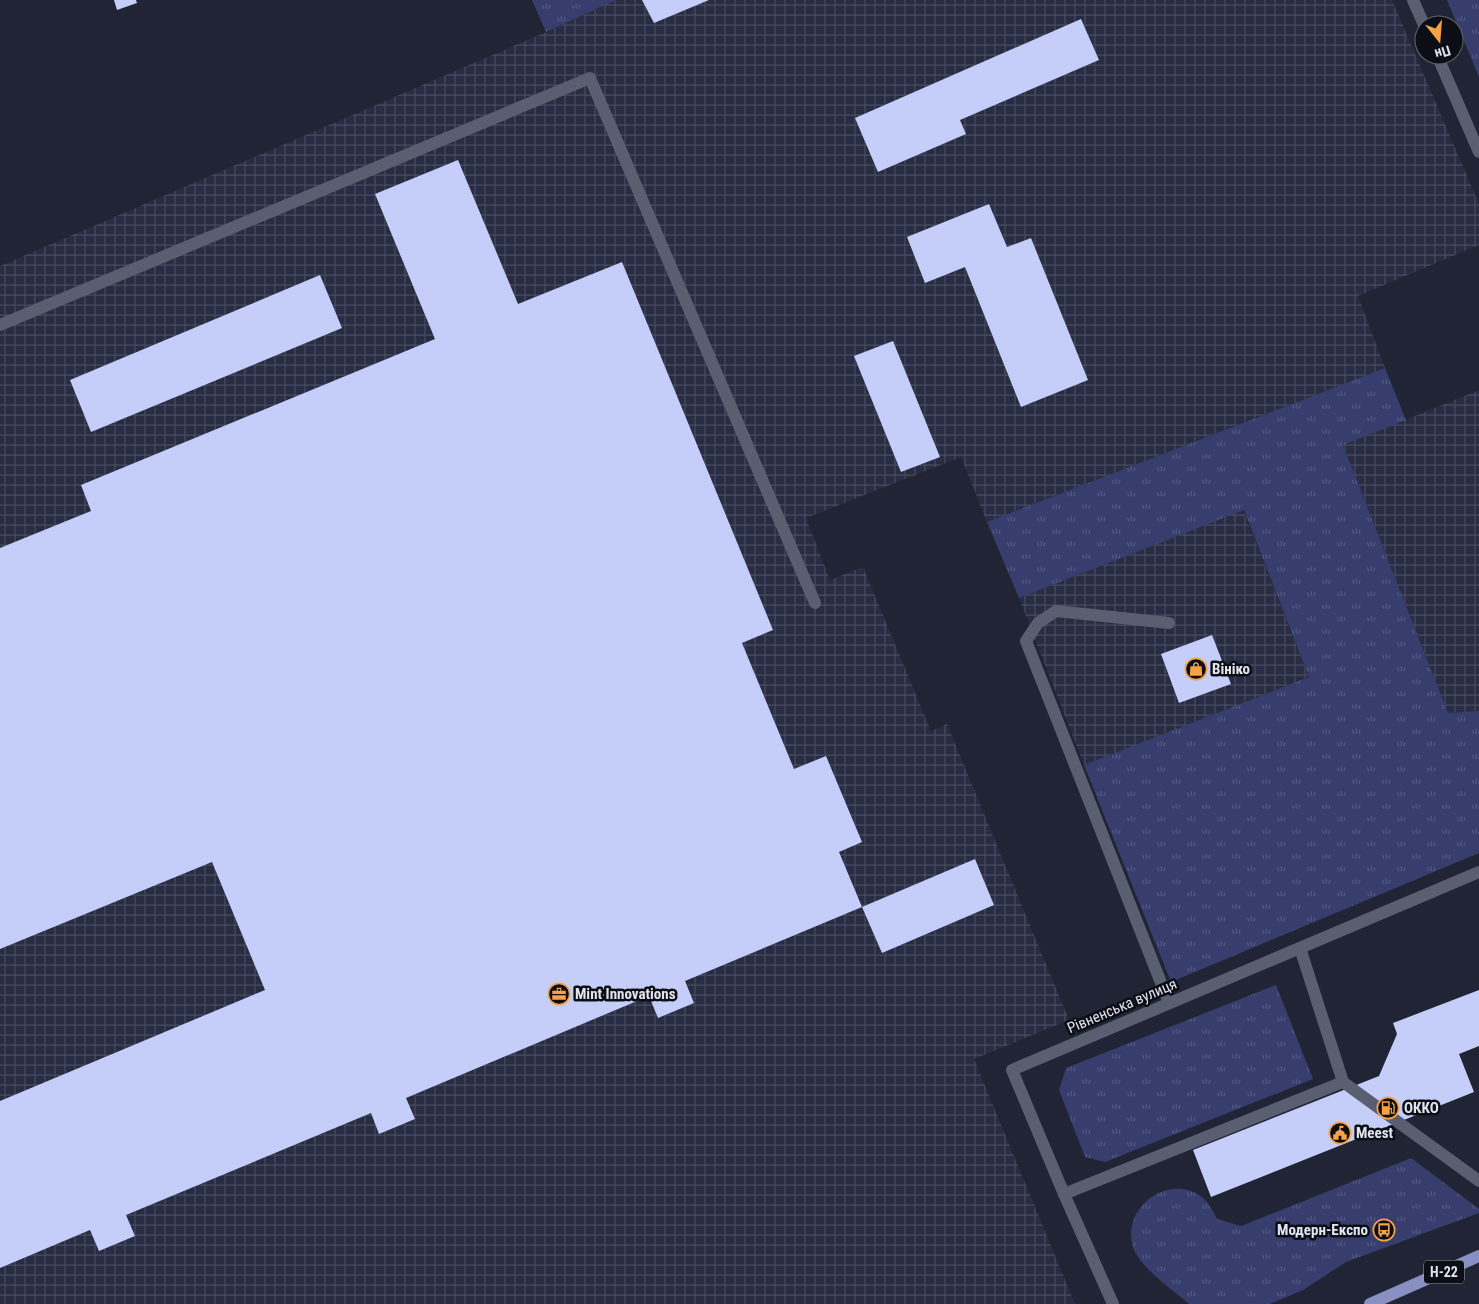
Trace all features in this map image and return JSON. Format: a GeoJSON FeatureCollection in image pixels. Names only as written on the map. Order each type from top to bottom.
{"type":"FeatureCollection","features":[{"type":"Feature","properties":{"kind":"main road","name":"Н-22"},"geometry":{"type":"LineString","coordinates":[[1370,1304],[1479,1256]]}},
{"type":"Feature","properties":{"kind":"street"},"geometry":{"type":"LineString","coordinates":[[1413,0],[1420,15]]}},
{"type":"Feature","properties":{"kind":"street"},"geometry":{"type":"LineString","coordinates":[[1441,65],[1479,152]]}},
{"type":"Feature","properties":{"kind":"street"},"geometry":{"type":"LineString","coordinates":[[0,325],[590,78],[815,603]]}},
{"type":"Feature","properties":{"kind":"street"},"geometry":{"type":"LineString","coordinates":[[1169,623],[1056,611],[1038,623],[1026,641],[1169,1003]]}},
{"type":"Feature","properties":{"kind":"street","name":"Рівненська вулиця"},"geometry":{"type":"LineString","coordinates":[[1113,1304],[1012,1070],[1479,872]]}},
{"type":"Feature","properties":{"kind":"street"},"geometry":{"type":"LineString","coordinates":[[1300,948],[1343,1082],[1479,1181]]}},
{"type":"Feature","properties":{"kind":"street"},"geometry":{"type":"LineString","coordinates":[[1064,1194],[1343,1082]]}},
{"type":"Feature","properties":{"kind":"shaded area"},"geometry":{"type":"Polygon","coordinates":[[[616,0],[1392,0],[1414,52],[1414,65],[1420,65],[1479,204],[1479,245],[1358,296],[1385,368],[987,522],[961,457],[806,518],[830,580],[863,567],[931,731],[947,724],[1069,1020],[974,1059],[1075,1304],[0,1304],[0,266],[546,32],[616,0]]]}},
{"type":"Feature","properties":{"kind":"shaded area"},"geometry":{"type":"Polygon","coordinates":[[[1479,390],[1479,711],[1448,713],[1343,445],[1479,390]]]}},
{"type":"Feature","properties":{"kind":"shaded area"},"geometry":{"type":"Polygon","coordinates":[[[1243,510],[1309,677],[1084,765],[1019,598],[1243,510]]]}},
{"type":"Feature","properties":{"kind":"green space"},"geometry":{"type":"Polygon","coordinates":[[[532,0],[616,0],[546,32],[532,0]]]}},
{"type":"Feature","properties":{"kind":"green space"},"geometry":{"type":"Polygon","coordinates":[[[1447,0],[1479,0],[1479,77],[1464,41],[1464,15],[1453,15],[1447,0]]]}},
{"type":"Feature","properties":{"kind":"green space"},"geometry":{"type":"Polygon","coordinates":[[[1385,368],[1406,420],[1343,445],[1448,713],[1479,711],[1479,853],[1171,982],[1084,765],[1309,677],[1244,510],[1019,598],[987,522],[1385,368]]]}},
{"type":"Feature","properties":{"kind":"green space"},"geometry":{"type":"Polygon","coordinates":[[[1276,985],[1313,1079],[1105,1162],[1085,1157],[1059,1090],[1066,1068],[1276,985]]]}},
{"type":"Feature","properties":{"kind":"green space"},"geometry":{"type":"Polygon","coordinates":[[[1411,1158],[1479,1209],[1479,1213],[1346,1262],[1303,1290],[1270,1304],[1189,1304],[1149,1270],[1136,1255],[1133,1247],[1131,1233],[1134,1219],[1141,1207],[1150,1198],[1162,1192],[1175,1189],[1189,1190],[1204,1199],[1211,1207],[1217,1219],[1241,1226],[1411,1158]]]}},
{"type":"Feature","properties":{"kind":"building"},"geometry":{"type":"Polygon","coordinates":[[[114,0],[136,0],[137,3],[117,10],[114,0]]]}},
{"type":"Feature","properties":{"kind":"building"},"geometry":{"type":"Polygon","coordinates":[[[642,0],[709,0],[654,23],[642,0]]]}},
{"type":"Feature","properties":{"kind":"building"},"geometry":{"type":"Polygon","coordinates":[[[1081,19],[1099,60],[960,120],[966,134],[878,172],[855,118],[1081,19]]]}},
{"type":"Feature","properties":{"kind":"building"},"geometry":{"type":"Polygon","coordinates":[[[458,160],[518,304],[622,262],[773,630],[742,643],[794,769],[826,756],[862,842],[839,852],[862,907],[685,981],[694,1003],[658,1018],[649,996],[406,1098],[415,1119],[379,1134],[371,1113],[126,1215],[135,1236],[99,1251],[90,1230],[0,1268],[0,1101],[265,990],[212,862],[0,949],[0,548],[91,511],[81,485],[435,339],[375,194],[458,160]]]}},
{"type":"Feature","properties":{"kind":"building"},"geometry":{"type":"Polygon","coordinates":[[[989,204],[1007,247],[1031,238],[1088,380],[1021,407],[965,267],[925,283],[907,237],[989,204]]]}},
{"type":"Feature","properties":{"kind":"building"},"geometry":{"type":"Polygon","coordinates":[[[320,275],[342,328],[91,432],[70,380],[320,275]]]}},
{"type":"Feature","properties":{"kind":"building"},"geometry":{"type":"Polygon","coordinates":[[[893,341],[940,457],[901,472],[854,356],[893,341]]]}},
{"type":"Feature","properties":{"kind":"building","name":"Вініко"},"geometry":{"type":"Polygon","coordinates":[[[1212,635],[1231,684],[1179,703],[1161,654],[1212,635]]]}},
{"type":"Feature","properties":{"kind":"building"},"geometry":{"type":"Polygon","coordinates":[[[975,859],[994,905],[882,953],[862,907],[975,859]]]}},
{"type":"Feature","properties":{"kind":"building"},"geometry":{"type":"Polygon","coordinates":[[[1479,990],[1479,1046],[1459,1054],[1474,1092],[1211,1197],[1193,1150],[1379,1076],[1397,1034],[1393,1023],[1479,990]]]}},
{"type":"Feature","properties":{"kind":"place","name":"Вініко"},"geometry":{"type":"Point","coordinates":[1196,669]}},
{"type":"Feature","properties":{"kind":"place","name":"Mint Innovations"},"geometry":{"type":"Point","coordinates":[559,994]}},
{"type":"Feature","properties":{"kind":"place","name":"ОККО"},"geometry":{"type":"Point","coordinates":[1388,1108]}},
{"type":"Feature","properties":{"kind":"place","name":"Meest"},"geometry":{"type":"Point","coordinates":[1340,1133]}},
{"type":"Feature","properties":{"kind":"place","name":"Модерн-Експо"},"geometry":{"type":"Point","coordinates":[1384,1230]}}]}
